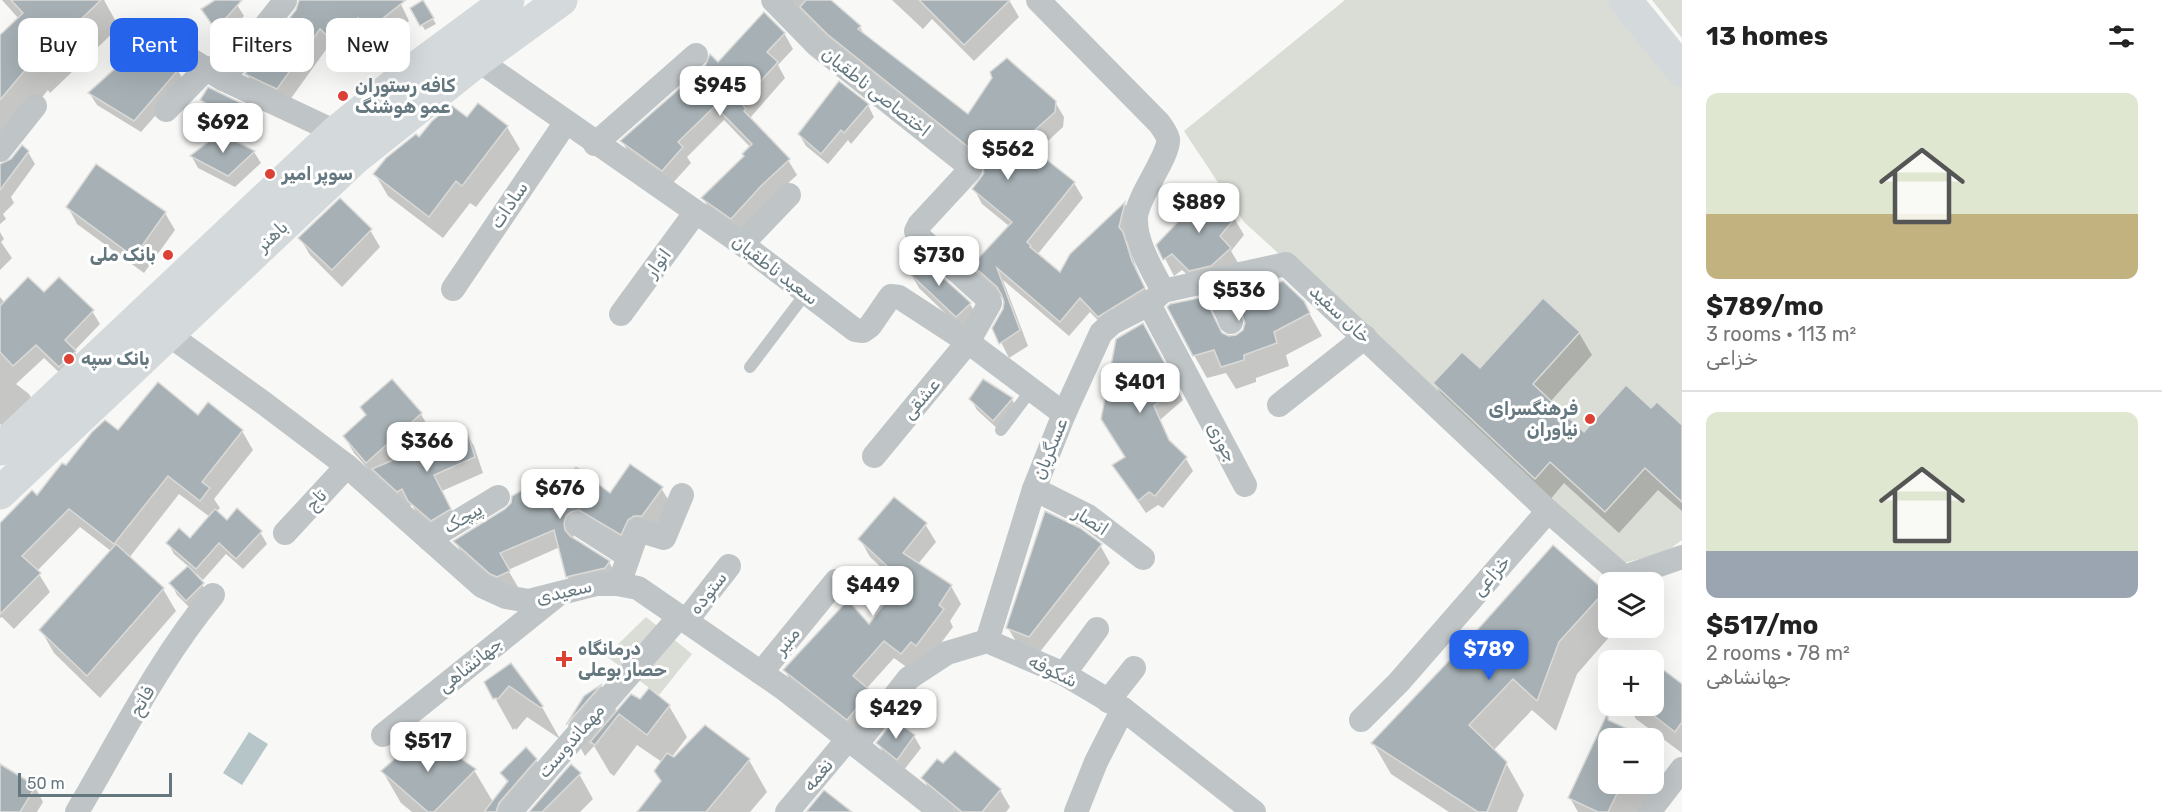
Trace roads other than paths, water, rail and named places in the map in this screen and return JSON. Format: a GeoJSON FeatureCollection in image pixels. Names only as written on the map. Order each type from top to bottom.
{"type":"FeatureCollection","features":[{"type":"Feature","properties":{"kind":"main road","name":"باهنر"},"geometry":{"type":"LineString","coordinates":[[0,493],[355,158],[478,60],[561,0]]}},
{"type":"Feature","properties":{"kind":"main road"},"geometry":{"type":"LineString","coordinates":[[1624,0],[1682,70]]}},
{"type":"Feature","properties":{"kind":"main road","name":"باهنر"},"geometry":{"type":"LineString","coordinates":[[2,444],[336,132],[491,5]]}},
{"type":"Feature","properties":{"kind":"street","name":"اختصاصی ناطقیان"},"geometry":{"type":"LineString","coordinates":[[773,0],[817,45],[968,165],[970,170],[968,174],[919,225],[916,231],[918,236],[990,303],[968,342]]}},
{"type":"Feature","properties":{"kind":"street"},"geometry":{"type":"LineString","coordinates":[[1038,0],[1159,123],[1168,138],[1167,149],[1147,186],[1136,214],[1137,230],[1156,298]]}},
{"type":"Feature","properties":{"kind":"street"},"geometry":{"type":"LineString","coordinates":[[166,110],[215,74],[285,1]]}},
{"type":"Feature","properties":{"kind":"street"},"geometry":{"type":"LineString","coordinates":[[595,144],[696,55]]}},
{"type":"Feature","properties":{"kind":"street","name":"سعید ناطقیان"},"geometry":{"type":"LineString","coordinates":[[478,60],[595,144],[742,244],[855,330],[863,331],[870,326],[891,296],[899,297],[935,318],[1064,414]]}},
{"type":"Feature","properties":{"kind":"street"},"geometry":{"type":"LineString","coordinates":[[198,64],[336,132]]}},
{"type":"Feature","properties":{"kind":"street"},"geometry":{"type":"LineString","coordinates":[[0,150],[35,106]]}},
{"type":"Feature","properties":{"kind":"street","name":"سادات"},"geometry":{"type":"LineString","coordinates":[[453,289],[566,122]]}},
{"type":"Feature","properties":{"kind":"street"},"geometry":{"type":"LineString","coordinates":[[742,244],[789,195]]}},
{"type":"Feature","properties":{"kind":"street","name":"انوار"},"geometry":{"type":"LineString","coordinates":[[621,314],[695,213]]}},
{"type":"Feature","properties":{"kind":"street","name":"خان سفید"},"geometry":{"type":"LineString","coordinates":[[1156,298],[1213,281],[1286,264],[1548,511],[1624,577],[1682,558]]}},
{"type":"Feature","properties":{"kind":"street"},"geometry":{"type":"LineString","coordinates":[[1213,281],[1230,322]]}},
{"type":"Feature","properties":{"kind":"street","name":"عسگریان"},"geometry":{"type":"LineString","coordinates":[[987,640],[1034,489],[1064,414],[1101,333],[1112,323],[1156,298]]}},
{"type":"Feature","properties":{"kind":"street","name":"جوزی"},"geometry":{"type":"LineString","coordinates":[[1156,298],[1245,485]]}},
{"type":"Feature","properties":{"kind":"street","name":"سعیدی"},"geometry":{"type":"LineString","coordinates":[[168,334],[347,466],[482,586],[506,597],[529,601],[557,596],[596,584],[620,584],[638,588],[761,673],[941,812]]}},
{"type":"Feature","properties":{"kind":"street"},"geometry":{"type":"LineString","coordinates":[[1279,405],[1365,337]]}},
{"type":"Feature","properties":{"kind":"street","name":"عشقی"},"geometry":{"type":"LineString","coordinates":[[874,456],[968,342]]}},
{"type":"Feature","properties":{"kind":"street","name":"تاج"},"geometry":{"type":"LineString","coordinates":[[285,533],[347,466]]}},
{"type":"Feature","properties":{"kind":"street","name":"انصار"},"geometry":{"type":"LineString","coordinates":[[1034,489],[1088,516],[1143,558]]}},
{"type":"Feature","properties":{"kind":"street"},"geometry":{"type":"LineString","coordinates":[[620,584],[638,530],[664,538],[682,495]]}},
{"type":"Feature","properties":{"kind":"street","name":"پیچک"},"geometry":{"type":"LineString","coordinates":[[429,539],[498,497]]}},
{"type":"Feature","properties":{"kind":"street","name":"خزاعی"},"geometry":{"type":"LineString","coordinates":[[1361,720],[1399,682],[1548,511]]}},
{"type":"Feature","properties":{"kind":"street"},"geometry":{"type":"LineString","coordinates":[[578,524],[628,556]]}},
{"type":"Feature","properties":{"kind":"street","name":"ستوده"},"geometry":{"type":"LineString","coordinates":[[683,619],[729,566]]}},
{"type":"Feature","properties":{"kind":"street","name":"منیر"},"geometry":{"type":"LineString","coordinates":[[761,673],[836,581]]}},
{"type":"Feature","properties":{"kind":"street","name":"فاتح"},"geometry":{"type":"LineString","coordinates":[[77,812],[174,647],[189,624],[213,595]]}},
{"type":"Feature","properties":{"kind":"street","name":"جهانشاهی"},"geometry":{"type":"LineString","coordinates":[[382,735],[557,596]]}},
{"type":"Feature","properties":{"kind":"street","name":"مهماندوست"},"geometry":{"type":"LineString","coordinates":[[510,812],[683,619]]}},
{"type":"Feature","properties":{"kind":"street"},"geometry":{"type":"LineString","coordinates":[[1064,674],[1097,629]]}},
{"type":"Feature","properties":{"kind":"street"},"geometry":{"type":"LineString","coordinates":[[852,742],[909,678],[947,652],[987,640]]}},
{"type":"Feature","properties":{"kind":"street","name":"شکوفه"},"geometry":{"type":"LineString","coordinates":[[987,640],[1064,674],[1115,705],[1254,812]]}},
{"type":"Feature","properties":{"kind":"street"},"geometry":{"type":"LineString","coordinates":[[1076,812],[1115,705],[1134,668]]}},
{"type":"Feature","properties":{"kind":"street","name":"نغمه"},"geometry":{"type":"LineString","coordinates":[[787,812],[852,742]]}},
{"type":"Feature","properties":{"kind":"street"},"geometry":{"type":"LineString","coordinates":[[1649,812],[1682,769]]}},
{"type":"Feature","properties":{"kind":"lane"},"geometry":{"type":"LineString","coordinates":[[750,367],[806,293]]}},
{"type":"Feature","properties":{"kind":"lane"},"geometry":{"type":"LineString","coordinates":[[1001,430],[1032,389]]}},
{"type":"Feature","properties":{"kind":"place","name":"کافه رستوران عمو هوشنگ"},"geometry":{"type":"Point","coordinates":[343,96]}},
{"type":"Feature","properties":{"kind":"place","name":"سوپر امیر"},"geometry":{"type":"Point","coordinates":[270,174]}},
{"type":"Feature","properties":{"kind":"place","name":"بانک ملی"},"geometry":{"type":"Point","coordinates":[168,255]}},
{"type":"Feature","properties":{"kind":"place","name":"بانک سپه"},"geometry":{"type":"Point","coordinates":[69,359]}},
{"type":"Feature","properties":{"kind":"place","name":"فرهنگسرای نیاوران"},"geometry":{"type":"Point","coordinates":[1590,419]}},
{"type":"Feature","properties":{"kind":"place","name":"درمانگاه حصار بوعلی"},"geometry":{"type":"Point","coordinates":[564,659]}}]}
